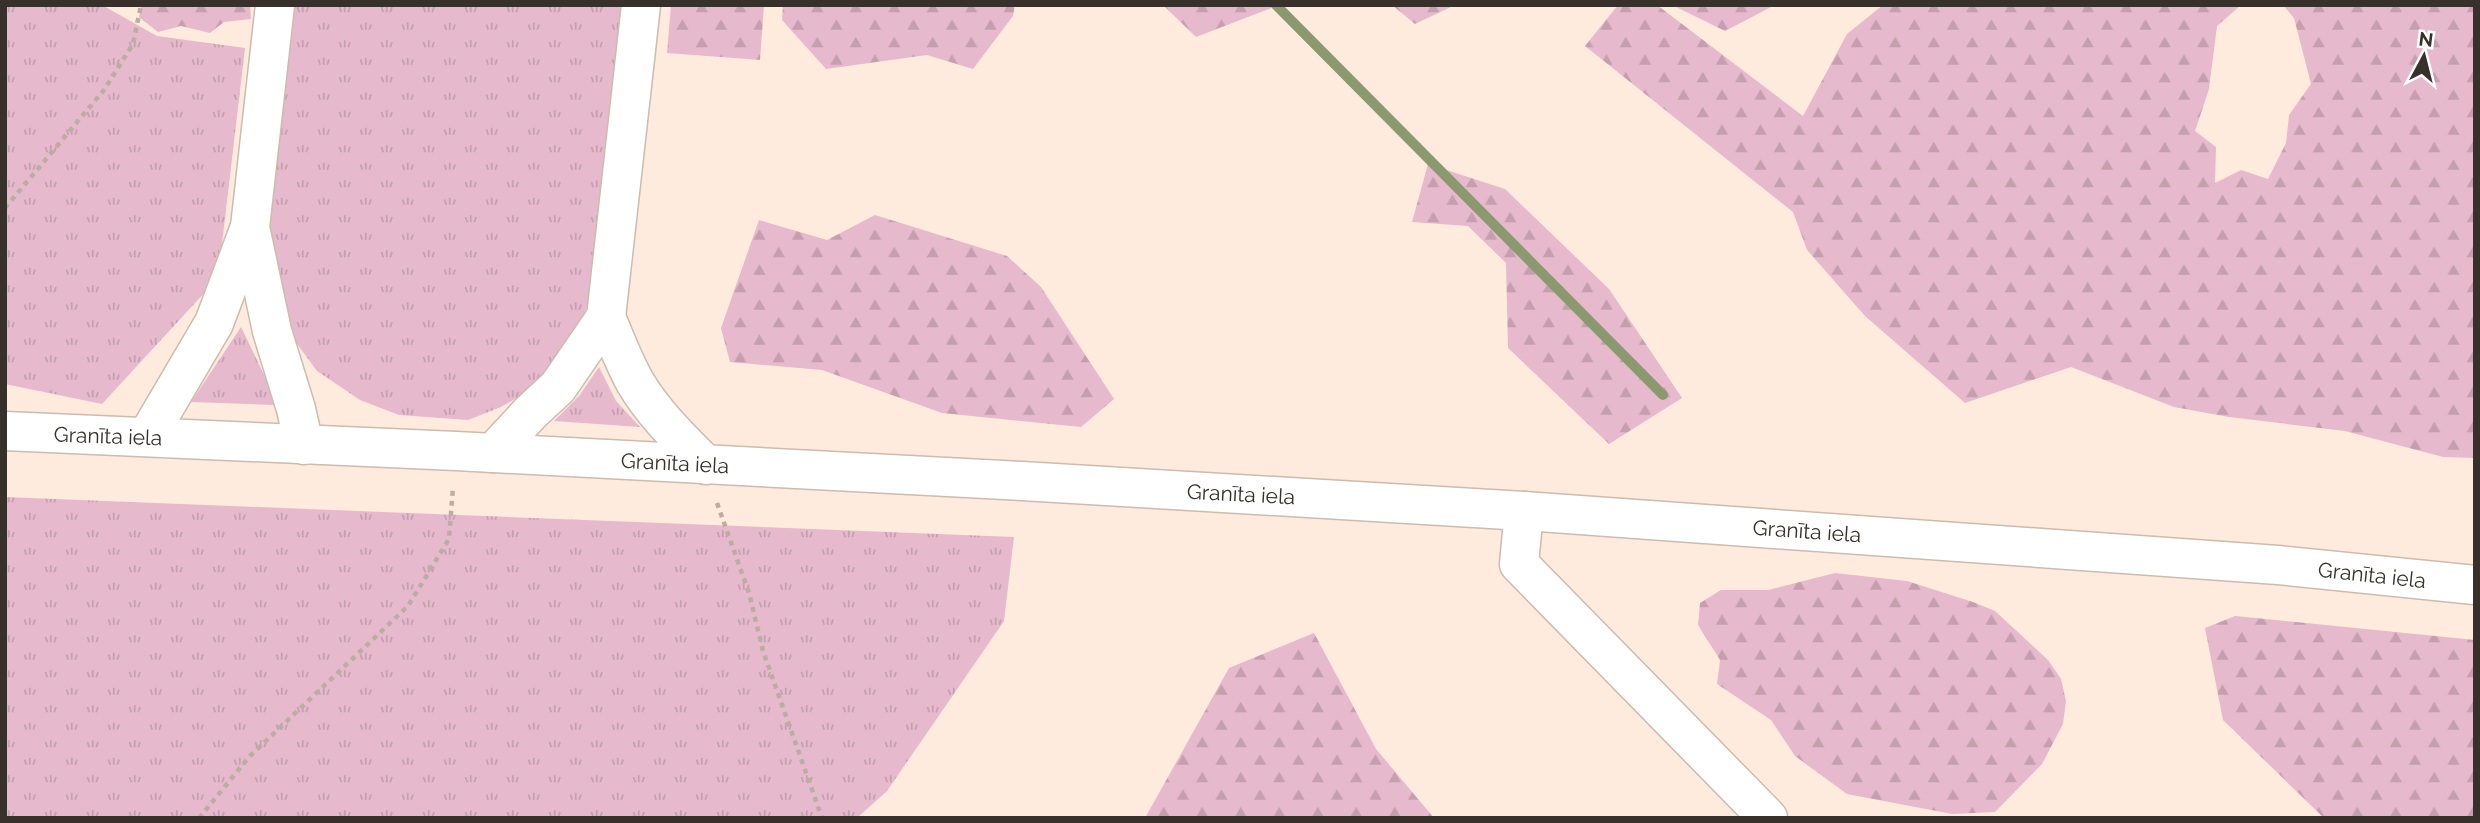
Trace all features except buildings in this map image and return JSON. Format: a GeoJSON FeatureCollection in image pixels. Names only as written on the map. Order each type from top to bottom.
{"type":"FeatureCollection","features":[{"type":"Feature","properties":{"kind":"main road"},"geometry":{"type":"LineString","coordinates":[[147,437],[214,323],[250,227],[275,5]]}},
{"type":"Feature","properties":{"kind":"main road"},"geometry":{"type":"LineString","coordinates":[[494,453],[558,387],[606,317],[641,5]]}},
{"type":"Feature","properties":{"kind":"main road"},"geometry":{"type":"LineString","coordinates":[[250,227],[272,331],[304,445]]}},
{"type":"Feature","properties":{"kind":"main road"},"geometry":{"type":"LineString","coordinates":[[606,317],[634,380],[646,398],[666,426],[706,465]]}},
{"type":"Feature","properties":{"kind":"main road","name":"Granīta iela"},"geometry":{"type":"LineString","coordinates":[[5,431],[494,453],[1524,511],[2278,565],[2475,585]]}},
{"type":"Feature","properties":{"kind":"main road"},"geometry":{"type":"LineString","coordinates":[[1524,511],[1519,564],[1768,818]]}},
{"type":"Feature","properties":{"kind":"path"},"geometry":{"type":"LineString","coordinates":[[5,208],[104,90],[133,44],[141,5]]}},
{"type":"Feature","properties":{"kind":"path"},"geometry":{"type":"LineString","coordinates":[[199,818],[250,756],[408,606],[449,539],[456,451]]}},
{"type":"Feature","properties":{"kind":"path"},"geometry":{"type":"LineString","coordinates":[[706,465],[749,593],[763,651],[822,818]]}},
{"type":"Feature","properties":{"kind":"green space"},"geometry":{"type":"Polygon","coordinates":[[[5,5],[102,5],[157,36],[245,48],[218,278],[102,404],[5,384],[5,5]]]}},
{"type":"Feature","properties":{"kind":"green space"},"geometry":{"type":"Polygon","coordinates":[[[141,5],[250,5],[251,19],[224,22],[210,33],[181,26],[158,32],[139,17],[141,5]]]}},
{"type":"Feature","properties":{"kind":"green space"},"geometry":{"type":"Polygon","coordinates":[[[295,5],[622,5],[588,305],[565,353],[535,387],[501,407],[468,420],[399,415],[360,400],[317,371],[292,337],[270,275],[270,226],[295,5]]]}},
{"type":"Feature","properties":{"kind":"green space"},"geometry":{"type":"Polygon","coordinates":[[[671,5],[764,5],[760,60],[667,53],[671,5]]]}},
{"type":"Feature","properties":{"kind":"green space"},"geometry":{"type":"Polygon","coordinates":[[[783,5],[1015,5],[1013,16],[973,69],[927,55],[826,69],[782,20],[783,5]]]}},
{"type":"Feature","properties":{"kind":"green space"},"geometry":{"type":"Polygon","coordinates":[[[1163,5],[1279,5],[1196,37],[1163,5]]]}},
{"type":"Feature","properties":{"kind":"green space"},"geometry":{"type":"Polygon","coordinates":[[[1392,5],[1455,5],[1415,24],[1392,5]]]}},
{"type":"Feature","properties":{"kind":"green space"},"geometry":{"type":"Polygon","coordinates":[[[1618,5],[1657,5],[1803,116],[1847,34],[1883,5],[2241,5],[2217,26],[2209,89],[2195,131],[2216,147],[2215,183],[2241,170],[2268,179],[2286,143],[2289,115],[2311,84],[2294,18],[2283,5],[2475,5],[2475,458],[2443,457],[2345,431],[2229,417],[2174,407],[2071,367],[1965,403],[1865,316],[1807,250],[1793,212],[1585,46],[1618,5]]]}},
{"type":"Feature","properties":{"kind":"green space"},"geometry":{"type":"Polygon","coordinates":[[[1672,5],[1775,5],[1725,31],[1672,5]]]}},
{"type":"Feature","properties":{"kind":"green space"},"geometry":{"type":"Polygon","coordinates":[[[1428,164],[1505,189],[1609,289],[1682,398],[1609,444],[1508,348],[1506,263],[1468,226],[1412,222],[1428,164]]]}},
{"type":"Feature","properties":{"kind":"green space"},"geometry":{"type":"Polygon","coordinates":[[[875,215],[1007,256],[1041,287],[1114,399],[1081,427],[942,413],[822,370],[730,362],[721,328],[759,220],[827,240],[875,215]]]}},
{"type":"Feature","properties":{"kind":"green space"},"geometry":{"type":"Polygon","coordinates":[[[241,327],[270,387],[274,405],[191,402],[241,327]]]}},
{"type":"Feature","properties":{"kind":"green space"},"geometry":{"type":"Polygon","coordinates":[[[599,367],[616,401],[640,427],[554,421],[579,396],[599,367]]]}},
{"type":"Feature","properties":{"kind":"green space"},"geometry":{"type":"Polygon","coordinates":[[[5,497],[1014,537],[1004,621],[887,791],[857,818],[5,818],[5,497]]]}},
{"type":"Feature","properties":{"kind":"green space"},"geometry":{"type":"Polygon","coordinates":[[[1835,573],[1907,581],[1995,611],[2048,660],[2061,679],[2066,701],[2063,724],[2042,764],[1995,812],[1952,814],[1847,794],[1795,756],[1771,720],[1717,684],[1720,660],[1698,625],[1700,603],[1721,590],[1768,590],[1835,573]]]}},
{"type":"Feature","properties":{"kind":"green space"},"geometry":{"type":"Polygon","coordinates":[[[2235,616],[2475,640],[2475,818],[2324,818],[2223,720],[2205,628],[2235,616]]]}},
{"type":"Feature","properties":{"kind":"green space"},"geometry":{"type":"Polygon","coordinates":[[[1314,633],[1376,749],[1434,818],[1145,818],[1229,668],[1314,633]]]}},
{"type":"Feature","properties":{"kind":"waterway"},"geometry":{"type":"LineString","coordinates":[[1276,5],[1663,395]]}}]}
